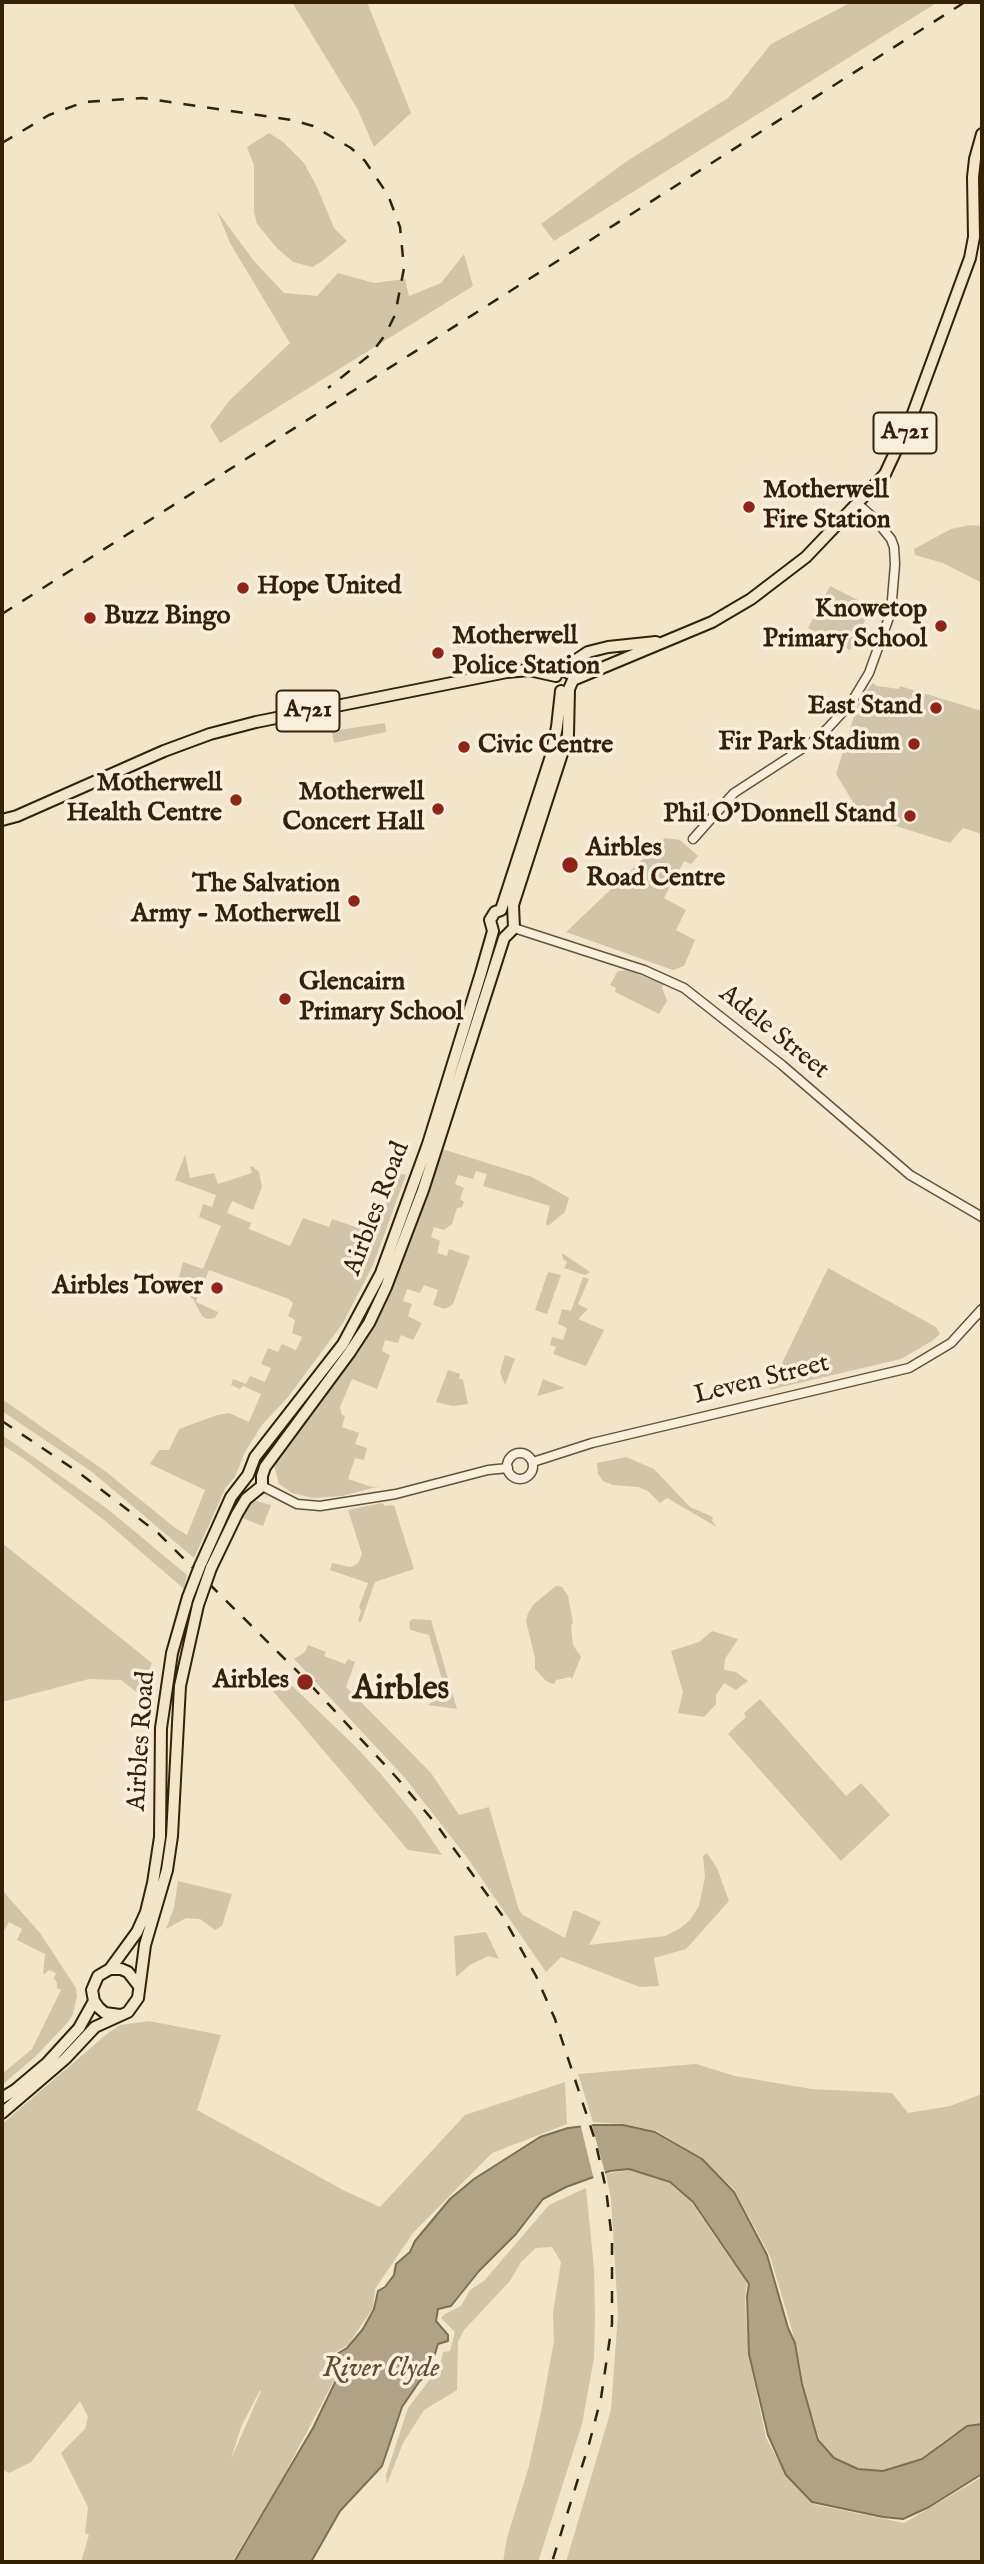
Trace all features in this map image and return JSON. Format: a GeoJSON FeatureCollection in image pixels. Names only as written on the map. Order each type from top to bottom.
{"type":"FeatureCollection","features":[{"type":"Feature","properties":{"kind":"main road","name":"A721"},"geometry":{"type":"LineString","coordinates":[[2,820],[210,734],[256,722],[507,672],[528,670],[564,682],[712,622],[751,599],[806,557],[859,504],[885,474],[895,457],[970,258],[974,216],[972,177],[982,134]]}},
{"type":"Feature","properties":{"kind":"main road","name":"A721"},"geometry":{"type":"LineString","coordinates":[[564,682],[573,662],[588,652],[608,647],[666,641]]}},
{"type":"Feature","properties":{"kind":"main road","name":"Airbles Road"},"geometry":{"type":"LineString","coordinates":[[507,913],[551,756],[564,682]]}},
{"type":"Feature","properties":{"kind":"main road","name":"Airbles Road"},"geometry":{"type":"LineString","coordinates":[[2,2098],[47,2063],[79,2028],[94,2001],[92,1990],[95,1981],[110,1969],[137,1932],[146,1912],[153,1884],[161,1816],[162,1728],[172,1653],[188,1597],[205,1567],[246,1499],[260,1484],[273,1455],[356,1342],[386,1287],[423,1190],[514,920],[507,913],[495,912],[490,920],[493,931],[428,1144],[381,1273],[343,1344],[270,1436],[231,1497],[205,1567],[180,1686],[172,1836],[167,1870],[145,1945],[135,2006],[95,2027],[65,2059],[2,2113]]}},
{"type":"Feature","properties":{"kind":"main road"},"geometry":{"type":"LineString","coordinates":[[493,931],[509,932]]}},
{"type":"Feature","properties":{"kind":"main road"},"geometry":{"type":"LineString","coordinates":[[256,1473],[260,1484],[247,1488],[246,1477],[256,1473]]}},
{"type":"Feature","properties":{"kind":"main road"},"geometry":{"type":"LineString","coordinates":[[110,1969],[128,1972],[139,1986]]}},
{"type":"Feature","properties":{"kind":"main road"},"geometry":{"type":"LineString","coordinates":[[94,2001],[105,2013],[122,2014]]}},
{"type":"Feature","properties":{"kind":"street"},"geometry":{"type":"LineString","coordinates":[[693,839],[734,793],[811,743],[827,729],[851,703],[869,673],[891,612],[894,547],[880,524],[859,504]]}},
{"type":"Feature","properties":{"kind":"street","name":"Adele Street"},"geometry":{"type":"LineString","coordinates":[[509,932],[644,970],[684,988],[782,1065],[910,1175],[982,1217]]}},
{"type":"Feature","properties":{"kind":"street","name":"Leven Street"},"geometry":{"type":"LineString","coordinates":[[533,1462],[592,1443],[909,1368],[951,1343],[982,1309]]}},
{"type":"Feature","properties":{"kind":"street"},"geometry":{"type":"LineString","coordinates":[[517,1453],[527,1455],[533,1462],[532,1471],[524,1478],[514,1477],[508,1468],[509,1459],[517,1453]]}},
{"type":"Feature","properties":{"kind":"street"},"geometry":{"type":"LineString","coordinates":[[260,1484],[297,1504],[320,1506],[396,1494],[488,1470],[508,1468]]}},
{"type":"Feature","properties":{"kind":"shaded area"},"geometry":{"type":"Polygon","coordinates":[[[292,2],[367,2],[411,113],[374,147],[358,110],[292,2]]]}},
{"type":"Feature","properties":{"kind":"shaded area"},"geometry":{"type":"Polygon","coordinates":[[[852,2],[938,2],[554,241],[541,224],[627,161],[728,98],[771,44],[852,2]]]}},
{"type":"Feature","properties":{"kind":"shaded area"},"geometry":{"type":"Polygon","coordinates":[[[269,133],[283,142],[304,163],[334,228],[347,241],[312,267],[293,262],[257,224],[254,212],[254,165],[247,147],[269,133]]]}},
{"type":"Feature","properties":{"kind":"shaded area"},"geometry":{"type":"Polygon","coordinates":[[[217,211],[254,261],[284,293],[317,296],[338,273],[374,283],[405,279],[409,296],[441,283],[464,254],[473,286],[220,443],[210,426],[230,400],[290,343],[230,243],[217,211]]]}},
{"type":"Feature","properties":{"kind":"shaded area"},"geometry":{"type":"Polygon","coordinates":[[[970,525],[982,526],[982,583],[943,563],[915,555],[914,549],[951,529],[970,525]]]}},
{"type":"Feature","properties":{"kind":"shaded area"},"geometry":{"type":"Polygon","coordinates":[[[830,586],[872,607],[850,650],[808,628],[830,586]]]}},
{"type":"Feature","properties":{"kind":"shaded area","name":"Fir Park Stadium"},"geometry":{"type":"Polygon","coordinates":[[[873,683],[899,689],[900,686],[982,711],[982,834],[963,828],[950,843],[861,815],[836,774],[859,700],[873,683]]]}},
{"type":"Feature","properties":{"kind":"shaded area"},"geometry":{"type":"Polygon","coordinates":[[[385,723],[386,732],[334,743],[332,731],[385,723]]]}},
{"type":"Feature","properties":{"kind":"shaded area"},"geometry":{"type":"Polygon","coordinates":[[[665,838],[680,840],[698,856],[691,864],[684,861],[664,898],[686,910],[676,930],[695,940],[684,966],[673,970],[566,932],[665,838]]]}},
{"type":"Feature","properties":{"kind":"shaded area"},"geometry":{"type":"Polygon","coordinates":[[[626,970],[664,984],[662,987],[667,1001],[659,1014],[615,992],[616,988],[610,985],[618,971],[626,970]]]}},
{"type":"Feature","properties":{"kind":"shaded area"},"geometry":{"type":"Polygon","coordinates":[[[442,1149],[532,1177],[569,1198],[565,1212],[548,1226],[546,1223],[550,1206],[483,1186],[487,1174],[476,1171],[473,1179],[458,1175],[455,1184],[464,1188],[460,1199],[464,1202],[462,1207],[457,1208],[452,1224],[444,1230],[434,1227],[431,1237],[440,1241],[437,1253],[447,1256],[449,1249],[470,1256],[453,1304],[445,1309],[433,1305],[438,1290],[424,1285],[420,1293],[407,1289],[403,1301],[412,1304],[408,1316],[422,1323],[413,1340],[401,1335],[398,1343],[385,1340],[382,1351],[390,1355],[377,1389],[352,1379],[340,1407],[342,1415],[345,1416],[342,1427],[359,1433],[355,1444],[367,1448],[364,1460],[355,1458],[348,1479],[372,1487],[380,1486],[342,1496],[313,1498],[292,1493],[279,1484],[274,1465],[373,1324],[391,1290],[430,1191],[442,1149]]]}},
{"type":"Feature","properties":{"kind":"shaded area"},"geometry":{"type":"Polygon","coordinates":[[[185,1155],[190,1178],[214,1173],[218,1184],[252,1173],[252,1166],[259,1172],[262,1187],[253,1210],[232,1201],[227,1213],[251,1223],[249,1229],[290,1246],[303,1218],[329,1227],[332,1219],[376,1234],[392,1184],[386,1181],[389,1171],[406,1175],[373,1265],[343,1323],[288,1397],[262,1425],[245,1452],[235,1477],[226,1487],[194,1558],[92,1472],[2,1411],[2,1399],[105,1471],[187,1535],[205,1490],[150,1464],[159,1450],[169,1450],[179,1429],[229,1413],[249,1422],[261,1394],[243,1386],[240,1389],[231,1385],[233,1379],[246,1384],[250,1376],[265,1382],[271,1368],[261,1364],[268,1348],[278,1352],[282,1344],[296,1350],[302,1337],[292,1333],[295,1320],[288,1316],[293,1303],[289,1299],[209,1270],[196,1302],[218,1312],[215,1318],[207,1319],[202,1316],[193,1299],[178,1290],[183,1262],[203,1269],[221,1226],[199,1217],[203,1204],[212,1207],[216,1195],[175,1180],[185,1155]]]}},
{"type":"Feature","properties":{"kind":"shaded area"},"geometry":{"type":"Polygon","coordinates":[[[562,1253],[590,1272],[585,1275],[564,1268],[567,1262],[562,1253]]]}},
{"type":"Feature","properties":{"kind":"shaded area"},"geometry":{"type":"Polygon","coordinates":[[[828,1268],[936,1327],[940,1334],[901,1359],[769,1390],[828,1268]]]}},
{"type":"Feature","properties":{"kind":"shaded area"},"geometry":{"type":"Polygon","coordinates":[[[548,1272],[561,1275],[547,1314],[535,1310],[548,1272]]]}},
{"type":"Feature","properties":{"kind":"shaded area"},"geometry":{"type":"Polygon","coordinates":[[[583,1277],[589,1279],[578,1304],[588,1309],[578,1319],[604,1330],[586,1366],[553,1354],[556,1347],[550,1345],[552,1337],[563,1340],[567,1328],[558,1324],[562,1309],[571,1311],[583,1277]]]}},
{"type":"Feature","properties":{"kind":"shaded area"},"geometry":{"type":"Polygon","coordinates":[[[505,1355],[515,1359],[505,1385],[500,1372],[505,1355]]]}},
{"type":"Feature","properties":{"kind":"shaded area"},"geometry":{"type":"Polygon","coordinates":[[[448,1370],[460,1374],[468,1404],[453,1406],[436,1402],[448,1370]]]}},
{"type":"Feature","properties":{"kind":"shaded area"},"geometry":{"type":"Polygon","coordinates":[[[543,1379],[565,1388],[537,1396],[543,1379]]]}},
{"type":"Feature","properties":{"kind":"shaded area"},"geometry":{"type":"Polygon","coordinates":[[[2,1435],[109,1510],[187,1575],[184,1589],[104,1520],[2,1445],[2,1435]]]}},
{"type":"Feature","properties":{"kind":"shaded area"},"geometry":{"type":"Polygon","coordinates":[[[626,1457],[654,1469],[690,1507],[713,1517],[712,1521],[717,1527],[667,1498],[660,1503],[648,1491],[638,1487],[613,1485],[603,1481],[598,1474],[597,1463],[626,1457]]]}},
{"type":"Feature","properties":{"kind":"shaded area"},"geometry":{"type":"Polygon","coordinates":[[[253,1500],[271,1505],[263,1526],[242,1518],[248,1503],[253,1500]]]}},
{"type":"Feature","properties":{"kind":"shaded area"},"geometry":{"type":"Polygon","coordinates":[[[382,1503],[385,1506],[394,1505],[414,1569],[375,1582],[361,1622],[358,1621],[361,1611],[359,1607],[368,1583],[330,1570],[332,1563],[353,1566],[358,1563],[362,1554],[348,1510],[382,1503]]]}},
{"type":"Feature","properties":{"kind":"shaded area"},"geometry":{"type":"Polygon","coordinates":[[[2,1543],[152,1663],[140,1695],[121,1680],[89,1679],[2,1702],[2,1543]]]}},
{"type":"Feature","properties":{"kind":"shaded area"},"geometry":{"type":"Polygon","coordinates":[[[556,1586],[562,1587],[568,1596],[573,1623],[573,1645],[581,1657],[572,1679],[570,1677],[556,1680],[554,1684],[546,1681],[535,1669],[526,1621],[534,1604],[556,1586]]]}},
{"type":"Feature","properties":{"kind":"shaded area"},"geometry":{"type":"Polygon","coordinates":[[[412,1619],[431,1620],[457,1709],[428,1705],[445,1690],[429,1635],[410,1630],[409,1622],[412,1619]]]}},
{"type":"Feature","properties":{"kind":"shaded area"},"geometry":{"type":"Polygon","coordinates":[[[712,1631],[738,1639],[725,1659],[724,1670],[736,1672],[748,1681],[736,1690],[724,1683],[716,1695],[716,1704],[704,1717],[678,1713],[683,1692],[671,1651],[699,1642],[712,1631]]]}},
{"type":"Feature","properties":{"kind":"shaded area"},"geometry":{"type":"Polygon","coordinates":[[[308,1645],[326,1652],[324,1656],[345,1664],[348,1659],[355,1662],[346,1687],[431,1773],[459,1815],[489,1807],[519,1910],[523,1915],[565,1938],[573,1911],[577,1911],[601,1922],[589,1945],[665,1936],[690,1920],[699,1906],[705,1877],[703,1856],[707,1853],[717,1868],[729,1901],[686,1949],[654,1958],[659,1986],[640,1987],[561,1957],[546,1972],[466,1856],[405,1778],[294,1659],[305,1652],[308,1645]]]}},
{"type":"Feature","properties":{"kind":"shaded area"},"geometry":{"type":"Polygon","coordinates":[[[285,1679],[380,1773],[415,1815],[442,1855],[408,1850],[273,1691],[285,1679]]]}},
{"type":"Feature","properties":{"kind":"shaded area"},"geometry":{"type":"Polygon","coordinates":[[[760,1699],[846,1796],[861,1783],[890,1815],[841,1861],[728,1734],[746,1717],[744,1713],[760,1699]]]}},
{"type":"Feature","properties":{"kind":"shaded area"},"geometry":{"type":"Polygon","coordinates":[[[178,1881],[232,1894],[222,1926],[215,1930],[200,1919],[186,1918],[166,1929],[174,1908],[178,1881]]]}},
{"type":"Feature","properties":{"kind":"shaded area"},"geometry":{"type":"Polygon","coordinates":[[[2,1890],[40,1933],[76,1988],[77,1996],[73,2014],[68,2022],[36,2056],[2,2085],[2,2074],[32,2049],[61,1990],[57,1988],[54,1978],[56,1973],[49,1970],[43,1973],[45,1954],[17,1940],[22,1929],[9,1922],[2,1934],[2,1890]]]}},
{"type":"Feature","properties":{"kind":"shaded area"},"geometry":{"type":"Polygon","coordinates":[[[486,1932],[499,1959],[488,1956],[470,1965],[456,1977],[454,1936],[486,1932]]]}},
{"type":"Feature","properties":{"kind":"shaded area"},"geometry":{"type":"Polygon","coordinates":[[[149,2021],[221,2035],[197,2110],[345,2191],[380,2207],[465,2115],[565,2082],[567,2124],[492,2153],[413,2233],[375,2289],[373,2308],[348,2345],[327,2357],[340,2369],[283,2477],[232,2562],[81,2562],[89,2535],[85,2533],[88,2507],[61,2453],[85,2429],[88,2417],[80,2401],[31,2462],[9,2473],[2,2469],[2,2124],[120,2025],[149,2021]],[[261,2391],[241,2427],[231,2459],[261,2391]]]}},
{"type":"Feature","properties":{"kind":"shaded area"},"geometry":{"type":"Polygon","coordinates":[[[696,2064],[735,2076],[812,2089],[892,2093],[908,2113],[950,2106],[982,2094],[982,2423],[966,2426],[924,2458],[885,2470],[859,2470],[834,2457],[820,2441],[804,2390],[797,2347],[770,2256],[734,2189],[702,2159],[657,2131],[623,2124],[593,2122],[578,2074],[696,2064]]]}},
{"type":"Feature","properties":{"kind":"shaded area"},"geometry":{"type":"Polygon","coordinates":[[[629,2170],[669,2183],[691,2202],[747,2283],[745,2301],[749,2357],[766,2438],[787,2477],[813,2504],[904,2523],[982,2477],[982,2562],[566,2562],[611,2410],[618,2314],[611,2199],[606,2174],[629,2170]]]}},
{"type":"Feature","properties":{"kind":"shaded area"},"geometry":{"type":"Polygon","coordinates":[[[586,2188],[594,2269],[595,2317],[594,2358],[582,2424],[538,2562],[503,2562],[507,2538],[529,2466],[554,2341],[553,2313],[561,2262],[552,2247],[536,2248],[521,2262],[510,2281],[464,2330],[458,2342],[457,2390],[424,2410],[403,2443],[387,2484],[386,2475],[408,2408],[440,2366],[443,2352],[450,2351],[455,2332],[441,2318],[461,2306],[470,2290],[484,2281],[549,2205],[586,2188]]]}},
{"type":"Feature","properties":{"kind":"water","name":"River Clyde"},"geometry":{"type":"Polygon","coordinates":[[[623,2125],[655,2132],[702,2159],[734,2192],[767,2255],[788,2328],[795,2343],[802,2384],[818,2440],[834,2458],[858,2469],[883,2471],[922,2459],[967,2426],[982,2424],[982,2474],[929,2507],[903,2519],[812,2502],[786,2475],[768,2435],[749,2354],[749,2284],[693,2202],[670,2182],[629,2169],[610,2171],[566,2187],[543,2199],[516,2234],[479,2271],[451,2306],[438,2309],[436,2321],[448,2335],[448,2341],[438,2344],[430,2370],[402,2407],[382,2466],[340,2511],[311,2562],[234,2562],[313,2428],[341,2370],[330,2358],[347,2348],[363,2329],[374,2309],[378,2291],[385,2287],[394,2275],[396,2264],[410,2252],[415,2241],[450,2199],[474,2179],[540,2137],[568,2128],[623,2125]]]}},
{"type":"Feature","properties":{"kind":"pier"},"geometry":{"type":"Polygon","coordinates":[[[591,2122],[606,2176],[594,2180],[580,2123],[591,2122]]]}},
{"type":"Feature","properties":{"kind":"railway"},"geometry":{"type":"LineString","coordinates":[[2,614],[965,2]]}},
{"type":"Feature","properties":{"kind":"railway"},"geometry":{"type":"LineString","coordinates":[[2,143],[49,115],[84,102],[142,98],[292,120],[313,126],[351,148],[365,161],[388,195],[400,227],[404,268],[395,315],[385,335],[371,354],[328,388]]}},
{"type":"Feature","properties":{"kind":"railway"},"geometry":{"type":"LineString","coordinates":[[2,1421],[78,1472],[158,1533],[306,1680],[436,1824],[502,1915],[536,1976],[555,2019],[595,2140],[606,2189],[612,2240],[612,2324],[601,2398],[552,2562]]}},
{"type":"Feature","properties":{"kind":"place","name":"Motherwell Fire Station"},"geometry":{"type":"Point","coordinates":[749,507]}},
{"type":"Feature","properties":{"kind":"place","name":"Hope United"},"geometry":{"type":"Point","coordinates":[243,588]}},
{"type":"Feature","properties":{"kind":"place","name":"Buzz Bingo"},"geometry":{"type":"Point","coordinates":[90,618]}},
{"type":"Feature","properties":{"kind":"place","name":"Knowetop Primary School"},"geometry":{"type":"Point","coordinates":[941,626]}},
{"type":"Feature","properties":{"kind":"place","name":"Motherwell Police Station"},"geometry":{"type":"Point","coordinates":[438,653]}},
{"type":"Feature","properties":{"kind":"place","name":"East Stand"},"geometry":{"type":"Point","coordinates":[936,708]}},
{"type":"Feature","properties":{"kind":"place","name":"Fir Park Stadium"},"geometry":{"type":"Point","coordinates":[914,744]}},
{"type":"Feature","properties":{"kind":"place","name":"Civic Centre"},"geometry":{"type":"Point","coordinates":[464,747]}},
{"type":"Feature","properties":{"kind":"place","name":"Motherwell Health Centre"},"geometry":{"type":"Point","coordinates":[236,800]}},
{"type":"Feature","properties":{"kind":"place","name":"Motherwell Concert Hall"},"geometry":{"type":"Point","coordinates":[438,809]}},
{"type":"Feature","properties":{"kind":"place","name":"Phil O'Donnell Stand"},"geometry":{"type":"Point","coordinates":[910,816]}},
{"type":"Feature","properties":{"kind":"place","name":"Airbles Road Centre"},"geometry":{"type":"Point","coordinates":[570,865]}},
{"type":"Feature","properties":{"kind":"place","name":"The Salvation Army - Motherwell"},"geometry":{"type":"Point","coordinates":[354,901]}},
{"type":"Feature","properties":{"kind":"place","name":"Glencairn Primary School"},"geometry":{"type":"Point","coordinates":[285,999]}},
{"type":"Feature","properties":{"kind":"place","name":"Airbles Tower"},"geometry":{"type":"Point","coordinates":[217,1288]}},
{"type":"Feature","properties":{"kind":"place","name":"Airbles"},"geometry":{"type":"Point","coordinates":[305,1682]}},
{"type":"Feature","properties":{"kind":"district","name":"Airbles"},"geometry":{"type":"Point","coordinates":[401,1691]}}]}
